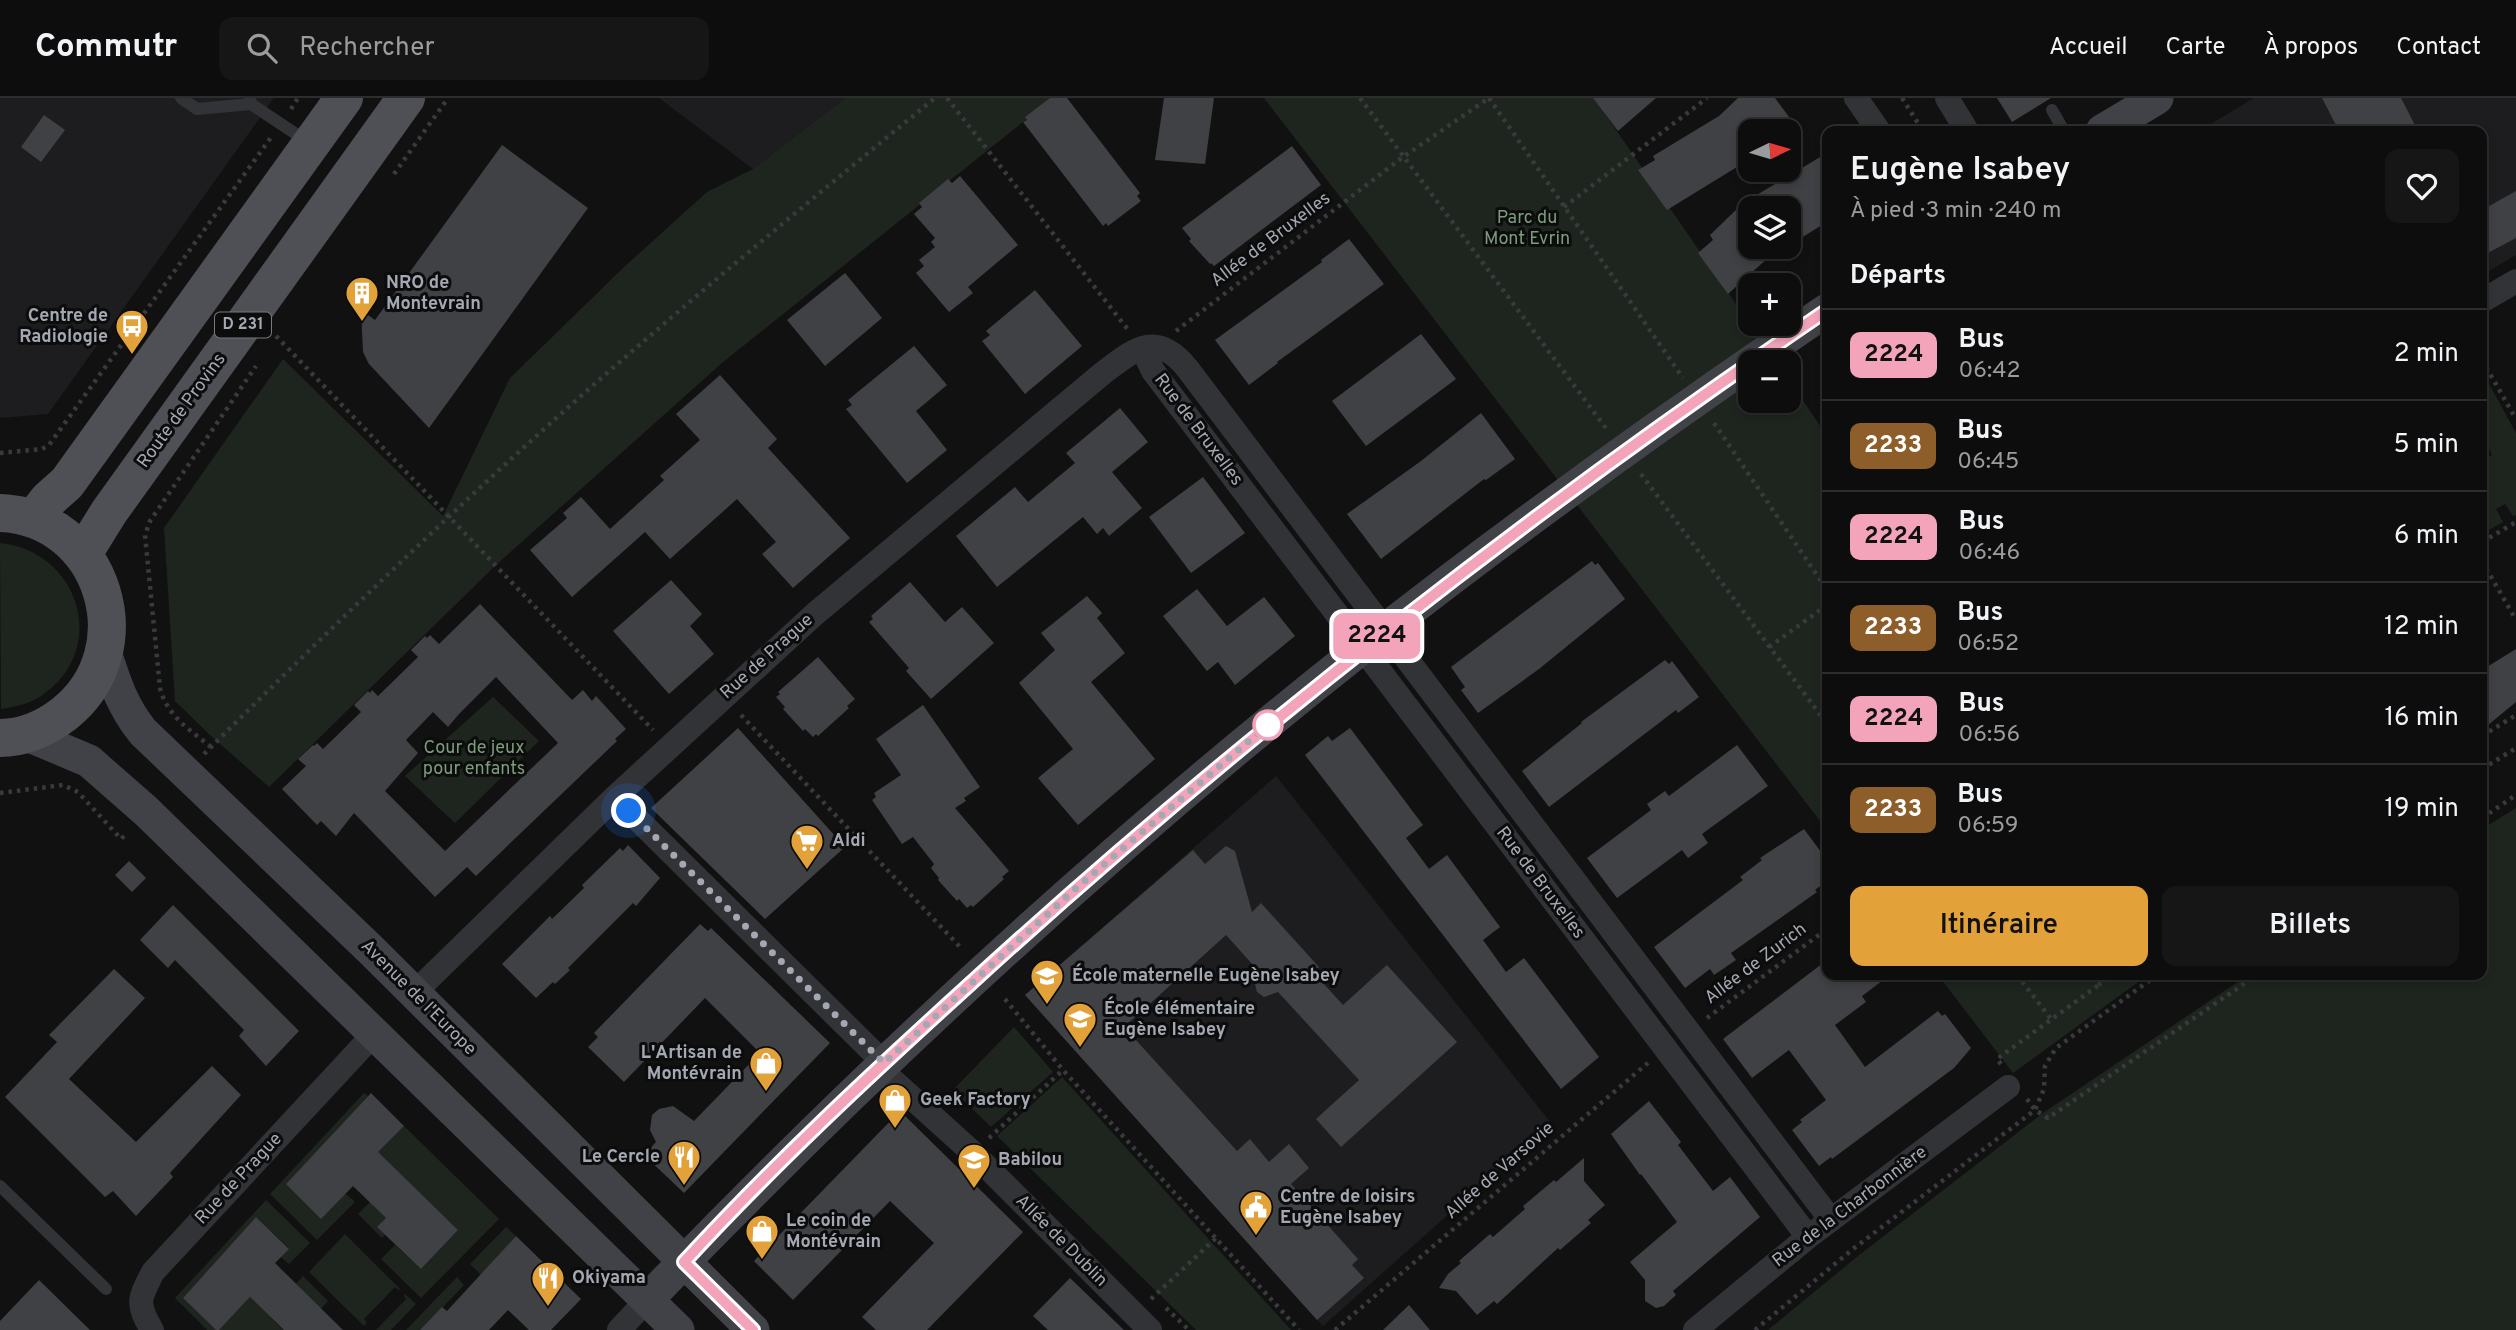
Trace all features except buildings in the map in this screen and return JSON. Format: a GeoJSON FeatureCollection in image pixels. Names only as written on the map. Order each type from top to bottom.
{"type":"FeatureCollection","features":[{"type":"Feature","properties":{"kind":"main road","name":"D 231"},"geometry":{"type":"LineString","coordinates":[[16,516],[48,500],[67,483],[296,134],[344,98]]}},
{"type":"Feature","properties":{"kind":"main road","name":"Route de Provins"},"geometry":{"type":"LineString","coordinates":[[83,554],[109,512],[406,98]]}},
{"type":"Feature","properties":{"kind":"main road"},"geometry":{"type":"LineString","coordinates":[[2110,126],[2157,98]]}},
{"type":"Feature","properties":{"kind":"main road"},"geometry":{"type":"LineString","coordinates":[[725,1330],[677,1284],[667,1279],[721,1222],[882,1066],[1074,890],[1287,709],[1374,639],[1623,451],[1822,313]]}},
{"type":"Feature","properties":{"kind":"main road","name":"D 231"},"geometry":{"type":"LineString","coordinates":[[13,736],[53,723],[76,704],[94,680],[105,652],[108,618],[100,584],[83,554],[60,533],[16,516]]}},
{"type":"Feature","properties":{"kind":"main road","name":"Avenue de l'Europe"},"geometry":{"type":"LineString","coordinates":[[105,652],[117,691],[127,712],[143,732],[414,993],[667,1279],[678,1330]]}},
{"type":"Feature","properties":{"kind":"main road","name":"Avenue de l'Europe"},"geometry":{"type":"LineString","coordinates":[[13,736],[89,761],[146,811],[364,1045],[667,1279],[753,1330]]}},
{"type":"Feature","properties":{"kind":"street"},"geometry":{"type":"LineString","coordinates":[[1856,98],[1876,126]]}},
{"type":"Feature","properties":{"kind":"street"},"geometry":{"type":"LineString","coordinates":[[1947,98],[1964,126]]}},
{"type":"Feature","properties":{"kind":"street"},"geometry":{"type":"LineString","coordinates":[[2487,298],[2516,281]]}},
{"type":"Feature","properties":{"kind":"street","name":"Rue de Bruxelles"},"geometry":{"type":"LineString","coordinates":[[1149,347],[1153,371],[1374,639],[1831,1220]]}},
{"type":"Feature","properties":{"kind":"street","name":"Rue de Prague"},"geometry":{"type":"LineString","coordinates":[[414,993],[615,797],[816,612],[1103,373],[1149,347]]}},
{"type":"Feature","properties":{"kind":"street","name":"Rue de Bruxelles"},"geometry":{"type":"LineString","coordinates":[[1374,639],[1808,1237]]}},
{"type":"Feature","properties":{"kind":"street","name":"Allée de Dublin"},"geometry":{"type":"LineString","coordinates":[[615,797],[882,1066],[974,1153],[1142,1322]]}},
{"type":"Feature","properties":{"kind":"street","name":"Rue de Prague"},"geometry":{"type":"LineString","coordinates":[[146,1320],[144,1290],[153,1272],[364,1045]]}},
{"type":"Feature","properties":{"kind":"street","name":"Rue de la Charbonnière"},"geometry":{"type":"LineString","coordinates":[[1695,1330],[1808,1237],[2011,1082]]}},
{"type":"Feature","properties":{"kind":"street"},"geometry":{"type":"LineString","coordinates":[[619,1330],[667,1279]]}},
{"type":"Feature","properties":{"kind":"lane"},"geometry":{"type":"LineString","coordinates":[[181,98],[197,109],[250,101],[296,134]]}},
{"type":"Feature","properties":{"kind":"lane"},"geometry":{"type":"LineString","coordinates":[[2052,110],[2061,126]]}},
{"type":"Feature","properties":{"kind":"lane"},"geometry":{"type":"LineString","coordinates":[[0,1186],[106,1289]]}},
{"type":"Feature","properties":{"kind":"path"},"geometry":{"type":"LineString","coordinates":[[0,453],[42,449],[49,445],[296,134],[298,98]]}},
{"type":"Feature","properties":{"kind":"path"},"geometry":{"type":"LineString","coordinates":[[391,177],[448,98]]}},
{"type":"Feature","properties":{"kind":"path"},"geometry":{"type":"LineString","coordinates":[[260,359],[150,521],[145,535],[163,702],[172,715],[211,747],[450,516],[657,330],[935,98]]}},
{"type":"Feature","properties":{"kind":"path"},"geometry":{"type":"LineString","coordinates":[[947,98],[1149,347]]}},
{"type":"Feature","properties":{"kind":"path"},"geometry":{"type":"LineString","coordinates":[[1360,98],[1822,717]]}},
{"type":"Feature","properties":{"kind":"path"},"geometry":{"type":"LineString","coordinates":[[1490,98],[1822,583]]}},
{"type":"Feature","properties":{"kind":"path","name":"Allée de Bruxelles"},"geometry":{"type":"LineString","coordinates":[[1149,347],[1403,157],[1490,98]]}},
{"type":"Feature","properties":{"kind":"path"},"geometry":{"type":"LineString","coordinates":[[1564,207],[1707,98]]}},
{"type":"Feature","properties":{"kind":"path"},"geometry":{"type":"LineString","coordinates":[[1902,98],[1920,126]]}},
{"type":"Feature","properties":{"kind":"path"},"geometry":{"type":"LineString","coordinates":[[268,348],[284,325]]}},
{"type":"Feature","properties":{"kind":"path"},"geometry":{"type":"LineString","coordinates":[[276,336],[669,746]]}},
{"type":"Feature","properties":{"kind":"path"},"geometry":{"type":"LineString","coordinates":[[2487,368],[2516,419]]}},
{"type":"Feature","properties":{"kind":"path"},"geometry":{"type":"LineString","coordinates":[[2487,539],[2516,522]]}},
{"type":"Feature","properties":{"kind":"path"},"geometry":{"type":"LineString","coordinates":[[2487,570],[2516,620]]}},
{"type":"Feature","properties":{"kind":"path"},"geometry":{"type":"LineString","coordinates":[[1769,647],[1822,609]]}},
{"type":"Feature","properties":{"kind":"path"},"geometry":{"type":"LineString","coordinates":[[723,696],[961,948]]}},
{"type":"Feature","properties":{"kind":"path"},"geometry":{"type":"LineString","coordinates":[[2487,733],[2516,715]]}},
{"type":"Feature","properties":{"kind":"path"},"geometry":{"type":"LineString","coordinates":[[2487,766],[2516,748]]}},
{"type":"Feature","properties":{"kind":"path"},"geometry":{"type":"LineString","coordinates":[[2487,814],[2516,795]]}},
{"type":"Feature","properties":{"kind":"path","name":"Allée de Zurich"},"geometry":{"type":"LineString","coordinates":[[1702,1022],[1822,933]]}},
{"type":"Feature","properties":{"kind":"path"},"geometry":{"type":"LineString","coordinates":[[2021,980],[2051,1019]]}},
{"type":"Feature","properties":{"kind":"path"},"geometry":{"type":"LineString","coordinates":[[2097,980],[2100,984]]}},
{"type":"Feature","properties":{"kind":"path"},"geometry":{"type":"LineString","coordinates":[[2106,980],[1997,1059],[2011,1082],[2035,1110],[2048,1118],[2251,980]]}},
{"type":"Feature","properties":{"kind":"path"},"geometry":{"type":"LineString","coordinates":[[1755,1330],[1853,1248],[2035,1110],[2044,1089],[2045,1066],[2056,1048],[2150,980]]}},
{"type":"Feature","properties":{"kind":"path"},"geometry":{"type":"LineString","coordinates":[[1005,999],[1063,1070],[1299,1330]]}},
{"type":"Feature","properties":{"kind":"path","name":"Allée de Varsovie"},"geometry":{"type":"LineString","coordinates":[[1335,1330],[1651,1060]]}},
{"type":"Feature","properties":{"kind":"path"},"geometry":{"type":"LineString","coordinates":[[974,1153],[1063,1070]]}},
{"type":"Feature","properties":{"kind":"path"},"geometry":{"type":"LineString","coordinates":[[1142,1322],[1217,1237]]}},
{"type":"Feature","properties":{"kind":"shaded area"},"geometry":{"type":"Polygon","coordinates":[[[0,98],[274,98],[48,414],[0,418],[0,98]]]}},
{"type":"Feature","properties":{"kind":"shaded area"},"geometry":{"type":"Polygon","coordinates":[[[659,98],[845,98],[753,169],[659,98]]]}},
{"type":"Feature","properties":{"kind":"shaded area"},"geometry":{"type":"Polygon","coordinates":[[[2254,98],[2516,98],[2516,255],[2487,272],[2487,126],[2207,126],[2254,98]]]}},
{"type":"Feature","properties":{"kind":"shaded area"},"geometry":{"type":"Polygon","coordinates":[[[1276,776],[1551,1123],[1323,1326],[1025,995],[1276,776]]]}},
{"type":"Feature","properties":{"kind":"green space"},"geometry":{"type":"Polygon","coordinates":[[[845,98],[1053,98],[722,363],[496,565],[269,787],[175,701],[164,528],[283,359],[443,516],[510,378],[623,268],[707,192],[753,169],[845,98]]]}},
{"type":"Feature","properties":{"kind":"green space","name":"Parc du Mont Evrin"},"geometry":{"type":"Polygon","coordinates":[[[1264,98],[1594,98],[1738,307],[1738,336],[1758,336],[1768,350],[1738,350],[1738,413],[1801,413],[1801,398],[1822,429],[1822,823],[1264,98]]]}},
{"type":"Feature","properties":{"kind":"green space"},"geometry":{"type":"Polygon","coordinates":[[[2487,380],[2516,433],[2516,515],[2513,516],[2505,504],[2496,509],[2503,522],[2487,531],[2487,458],[2492,455],[2487,445],[2487,380]]]}},
{"type":"Feature","properties":{"kind":"green space"},"geometry":{"type":"Polygon","coordinates":[[[0,543],[28,550],[50,564],[66,583],[76,605],[79,629],[75,654],[62,677],[36,699],[1,709],[0,543]]]}},
{"type":"Feature","properties":{"kind":"green space","name":"Cour de jeux pour enfants"},"geometry":{"type":"Polygon","coordinates":[[[493,697],[539,741],[455,823],[405,776],[493,697]]]}},
{"type":"Feature","properties":{"kind":"green space"},"geometry":{"type":"Polygon","coordinates":[[[2516,808],[2516,1330],[1768,1330],[1858,1256],[2043,1113],[2241,980],[2487,980],[2487,826],[2516,808]]]}},
{"type":"Feature","properties":{"kind":"green space"},"geometry":{"type":"Polygon","coordinates":[[[1942,980],[2141,980],[2013,1073],[1942,980]]]}},
{"type":"Feature","properties":{"kind":"green space"},"geometry":{"type":"Polygon","coordinates":[[[1014,1027],[1053,1072],[991,1127],[953,1090],[1014,1027]]]}},
{"type":"Feature","properties":{"kind":"green space"},"geometry":{"type":"Polygon","coordinates":[[[1062,1077],[1291,1330],[1196,1330],[997,1136],[1062,1077]]]}},
{"type":"Feature","properties":{"kind":"green space"},"geometry":{"type":"Polygon","coordinates":[[[364,1093],[368,1096],[286,1184],[346,1194],[355,1202],[317,1240],[270,1194],[364,1093]]]}},
{"type":"Feature","properties":{"kind":"green space"},"geometry":{"type":"Polygon","coordinates":[[[404,1126],[499,1219],[421,1298],[381,1259],[395,1245],[421,1269],[458,1230],[377,1153],[404,1126]]]}},
{"type":"Feature","properties":{"kind":"green space"},"geometry":{"type":"Polygon","coordinates":[[[266,1200],[310,1243],[289,1264],[281,1257],[289,1248],[256,1217],[183,1298],[216,1330],[207,1330],[175,1298],[266,1200]]]}},
{"type":"Feature","properties":{"kind":"green space"},"geometry":{"type":"Polygon","coordinates":[[[370,1202],[386,1218],[385,1235],[382,1238],[358,1214],[370,1202]]]}},
{"type":"Feature","properties":{"kind":"green space"},"geometry":{"type":"Polygon","coordinates":[[[506,1227],[516,1236],[481,1275],[470,1264],[506,1227]]]}},
{"type":"Feature","properties":{"kind":"green space"},"geometry":{"type":"Polygon","coordinates":[[[345,1234],[400,1289],[395,1287],[364,1319],[367,1322],[364,1326],[309,1272],[345,1234]]]}},
{"type":"Feature","properties":{"kind":"green space"},"geometry":{"type":"Polygon","coordinates":[[[303,1276],[328,1301],[321,1309],[296,1284],[303,1276]]]}},
{"type":"Feature","properties":{"kind":"green space"},"geometry":{"type":"Polygon","coordinates":[[[457,1277],[464,1285],[421,1330],[406,1330],[457,1277]]]}},
{"type":"Feature","properties":{"kind":"green space"},"geometry":{"type":"Polygon","coordinates":[[[405,1294],[416,1304],[391,1330],[376,1330],[406,1299],[405,1294]]]}},
{"type":"Feature","properties":{"kind":"green space"},"geometry":{"type":"Polygon","coordinates":[[[250,1297],[283,1330],[219,1330],[250,1297]]]}},
{"type":"Feature","properties":{"kind":"bus line","name":"2224"},"geometry":{"type":"LineString","coordinates":[[753,1330],[684,1262],[721,1222],[899,1049],[1074,890],[1362,648],[1610,460],[1822,313]]}},
{"type":"Feature","properties":{"kind":"place","name":"NRO de Montevrain"},"geometry":{"type":"Point","coordinates":[362,323]}},
{"type":"Feature","properties":{"kind":"place","name":"Centre de Radiologie"},"geometry":{"type":"Point","coordinates":[132,356]}},
{"type":"Feature","properties":{"kind":"place","name":"Aldi"},"geometry":{"type":"Point","coordinates":[807,871]}},
{"type":"Feature","properties":{"kind":"place","name":"École maternelle Eugène Isabey"},"geometry":{"type":"Point","coordinates":[1047,1006]}},
{"type":"Feature","properties":{"kind":"place","name":"École élémentaire Eugène Isabey"},"geometry":{"type":"Point","coordinates":[1080,1049]}},
{"type":"Feature","properties":{"kind":"place","name":"L'Artisan de Montévrain"},"geometry":{"type":"Point","coordinates":[766,1093]}},
{"type":"Feature","properties":{"kind":"place","name":"Geek Factory"},"geometry":{"type":"Point","coordinates":[895,1130]}},
{"type":"Feature","properties":{"kind":"place","name":"Le Cercle"},"geometry":{"type":"Point","coordinates":[684,1187]}},
{"type":"Feature","properties":{"kind":"place","name":"Babilou"},"geometry":{"type":"Point","coordinates":[974,1190]}},
{"type":"Feature","properties":{"kind":"place","name":"Centre de loisirs Eugène Isabey"},"geometry":{"type":"Point","coordinates":[1256,1237]}},
{"type":"Feature","properties":{"kind":"place","name":"Le coin de Montévrain"},"geometry":{"type":"Point","coordinates":[762,1261]}},
{"type":"Feature","properties":{"kind":"place","name":"Okiyama"},"geometry":{"type":"Point","coordinates":[548,1308]}},
{"type":"Feature","properties":{"kind":"route"},"geometry":{"type":"LineString","coordinates":[[629,811],[884,1063],[1074,890],[1268,725]]}}]}
